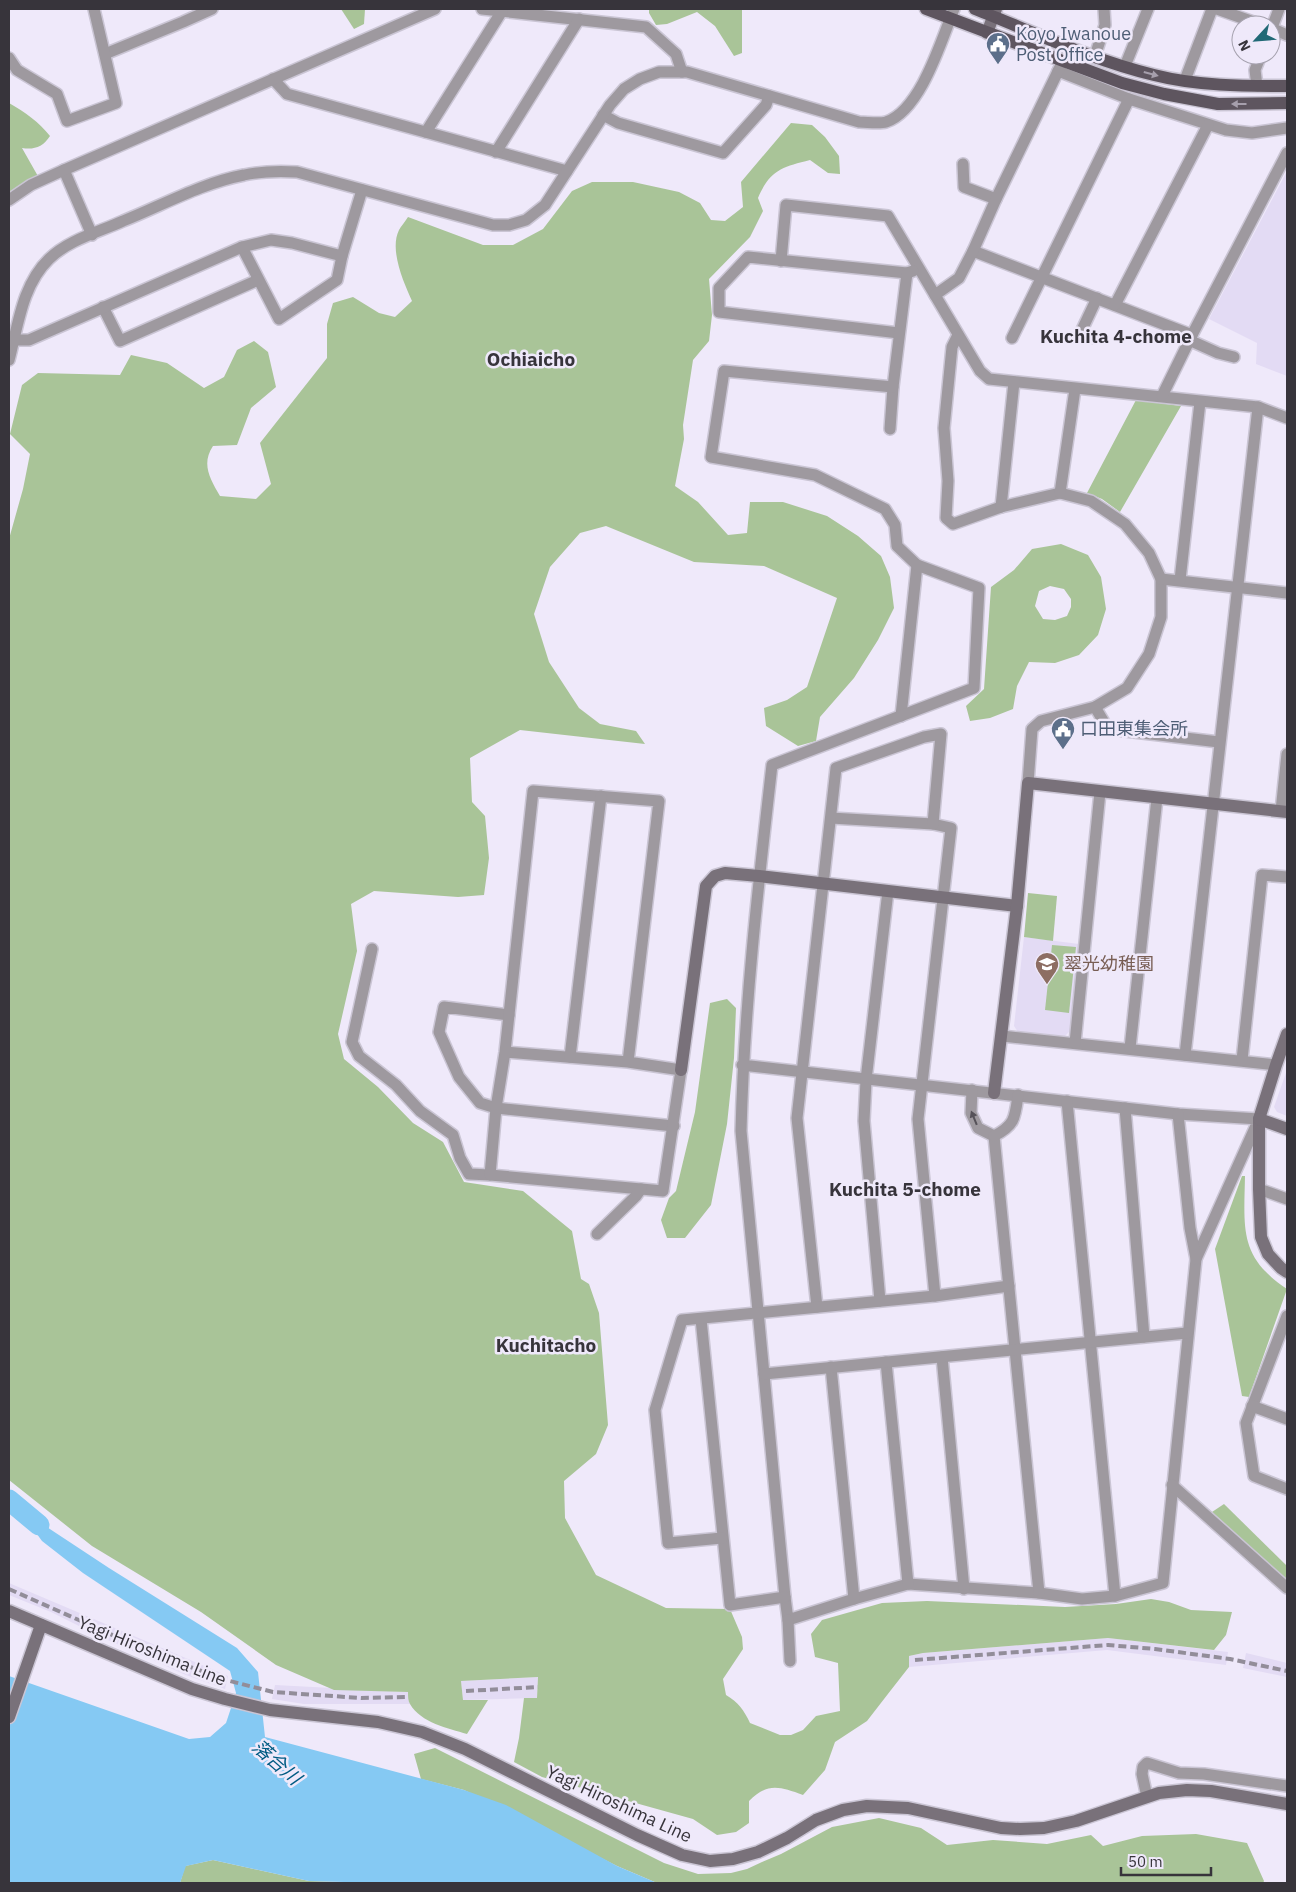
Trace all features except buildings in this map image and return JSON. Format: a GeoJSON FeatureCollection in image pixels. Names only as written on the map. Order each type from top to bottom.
{"type":"FeatureCollection","features":[{"type":"Feature","properties":{"kind":"main road"},"geometry":{"type":"LineString","coordinates":[[926,9],[952,14],[987,33],[1061,66],[1164,94],[1218,104],[1287,103]]}},
{"type":"Feature","properties":{"kind":"main road"},"geometry":{"type":"LineString","coordinates":[[974,9],[994,12],[1095,56],[1155,76],[1218,86],[1287,86]]}},
{"type":"Feature","properties":{"kind":"street"},"geometry":{"type":"LineString","coordinates":[[9,58],[17,70],[57,94],[68,121],[116,103],[94,9]]}},
{"type":"Feature","properties":{"kind":"street"},"geometry":{"type":"LineString","coordinates":[[104,54],[212,9]]}},
{"type":"Feature","properties":{"kind":"street"},"geometry":{"type":"LineString","coordinates":[[9,200],[31,185],[64,170],[435,9]]}},
{"type":"Feature","properties":{"kind":"street"},"geometry":{"type":"LineString","coordinates":[[482,9],[646,27],[676,54],[682,72]]}},
{"type":"Feature","properties":{"kind":"street"},"geometry":{"type":"LineString","coordinates":[[1095,56],[1105,25],[1104,9]]}},
{"type":"Feature","properties":{"kind":"street"},"geometry":{"type":"LineString","coordinates":[[1126,66],[1148,9]]}},
{"type":"Feature","properties":{"kind":"street"},"geometry":{"type":"LineString","coordinates":[[1185,80],[1212,9]]}},
{"type":"Feature","properties":{"kind":"street"},"geometry":{"type":"LineString","coordinates":[[1217,9],[1234,15]]}},
{"type":"Feature","properties":{"kind":"street"},"geometry":{"type":"LineString","coordinates":[[426,132],[502,11]]}},
{"type":"Feature","properties":{"kind":"street"},"geometry":{"type":"LineString","coordinates":[[987,33],[994,12]]}},
{"type":"Feature","properties":{"kind":"street"},"geometry":{"type":"LineString","coordinates":[[9,360],[25,297],[36,275],[49,258],[71,244],[209,185],[243,175],[271,170],[297,172],[494,225],[509,225],[526,220],[545,205],[603,115],[624,90],[640,79],[659,72],[688,72],[859,122],[885,122],[903,112],[918,95],[952,14]]}},
{"type":"Feature","properties":{"kind":"street"},"geometry":{"type":"LineString","coordinates":[[496,152],[579,20]]}},
{"type":"Feature","properties":{"kind":"street"},"geometry":{"type":"LineString","coordinates":[[1257,65],[1255,70],[1257,86]]}},
{"type":"Feature","properties":{"kind":"street"},"geometry":{"type":"LineString","coordinates":[[935,295],[959,278],[1061,66],[1129,99],[1226,130],[1252,133],[1287,128]]}},
{"type":"Feature","properties":{"kind":"street"},"geometry":{"type":"LineString","coordinates":[[273,79],[287,94],[567,172]]}},
{"type":"Feature","properties":{"kind":"street"},"geometry":{"type":"LineString","coordinates":[[603,115],[618,123],[723,153],[766,105],[769,96]]}},
{"type":"Feature","properties":{"kind":"street"},"geometry":{"type":"LineString","coordinates":[[1012,338],[1129,99]]}},
{"type":"Feature","properties":{"kind":"street"},"geometry":{"type":"LineString","coordinates":[[1115,305],[1208,125]]}},
{"type":"Feature","properties":{"kind":"street"},"geometry":{"type":"LineString","coordinates":[[1162,396],[1190,338],[1287,153]]}},
{"type":"Feature","properties":{"kind":"street"},"geometry":{"type":"LineString","coordinates":[[963,164],[964,187],[996,198]]}},
{"type":"Feature","properties":{"kind":"street"},"geometry":{"type":"LineString","coordinates":[[64,170],[92,235]]}},
{"type":"Feature","properties":{"kind":"street"},"geometry":{"type":"LineString","coordinates":[[242,246],[279,319],[338,280],[342,256],[362,190]]}},
{"type":"Feature","properties":{"kind":"street"},"geometry":{"type":"LineString","coordinates":[[781,261],[786,205],[888,216],[980,371],[989,379],[1075,389],[1162,396],[1258,408],[1287,418]]}},
{"type":"Feature","properties":{"kind":"street"},"geometry":{"type":"LineString","coordinates":[[14,340],[28,340],[242,246],[271,240],[292,243],[342,256]]}},
{"type":"Feature","properties":{"kind":"street"},"geometry":{"type":"LineString","coordinates":[[973,252],[1115,305],[1190,338],[1218,353],[1234,357]]}},
{"type":"Feature","properties":{"kind":"street"},"geometry":{"type":"LineString","coordinates":[[899,333],[720,312],[720,288],[748,257],[907,273],[919,268]]}},
{"type":"Feature","properties":{"kind":"street"},"geometry":{"type":"LineString","coordinates":[[890,429],[893,387],[907,273]]}},
{"type":"Feature","properties":{"kind":"street"},"geometry":{"type":"LineString","coordinates":[[103,307],[120,341],[258,280]]}},
{"type":"Feature","properties":{"kind":"street"},"geometry":{"type":"LineString","coordinates":[[1094,338],[1080,332],[1097,298]]}},
{"type":"Feature","properties":{"kind":"street"},"geometry":{"type":"LineString","coordinates":[[958,335],[952,347],[944,428],[948,481],[946,518],[953,524],[1001,507],[1060,493],[1091,500],[1125,524],[1148,553],[1161,579],[1161,617],[1149,654],[1128,688],[1095,707],[1041,721],[1032,729],[1016,906],[994,1093]]}},
{"type":"Feature","properties":{"kind":"street"},"geometry":{"type":"LineString","coordinates":[[790,1661],[788,1620],[741,1131],[742,1065],[759,876],[772,765],[974,688],[979,588],[917,565],[897,546],[895,525],[885,509],[815,475],[712,457],[724,371],[893,387]]}},
{"type":"Feature","properties":{"kind":"street"},"geometry":{"type":"LineString","coordinates":[[1001,507],[1014,382]]}},
{"type":"Feature","properties":{"kind":"street"},"geometry":{"type":"LineString","coordinates":[[1060,493],[1075,389]]}},
{"type":"Feature","properties":{"kind":"street"},"geometry":{"type":"LineString","coordinates":[[1180,580],[1200,402]]}},
{"type":"Feature","properties":{"kind":"street"},"geometry":{"type":"LineString","coordinates":[[1185,1055],[1258,408]]}},
{"type":"Feature","properties":{"kind":"street"},"geometry":{"type":"LineString","coordinates":[[901,716],[917,565]]}},
{"type":"Feature","properties":{"kind":"street"},"geometry":{"type":"LineString","coordinates":[[1161,579],[1287,593]]}},
{"type":"Feature","properties":{"kind":"street"},"geometry":{"type":"LineString","coordinates":[[1095,707],[1108,729],[1219,742]]}},
{"type":"Feature","properties":{"kind":"street"},"geometry":{"type":"LineString","coordinates":[[817,1307],[797,1118],[836,768],[924,737],[941,734],[933,824]]}},
{"type":"Feature","properties":{"kind":"street"},"geometry":{"type":"LineString","coordinates":[[1028,783],[1284,812],[1287,754]]}},
{"type":"Feature","properties":{"kind":"street"},"geometry":{"type":"LineString","coordinates":[[490,1174],[533,790],[659,801],[628,1062]]}},
{"type":"Feature","properties":{"kind":"street"},"geometry":{"type":"LineString","coordinates":[[1075,1043],[1100,792]]}},
{"type":"Feature","properties":{"kind":"street"},"geometry":{"type":"LineString","coordinates":[[570,1057],[601,796]]}},
{"type":"Feature","properties":{"kind":"street"},"geometry":{"type":"LineString","coordinates":[[1130,1048],[1157,798]]}},
{"type":"Feature","properties":{"kind":"street"},"geometry":{"type":"LineString","coordinates":[[831,818],[933,824],[951,828],[918,1119],[936,1296]]}},
{"type":"Feature","properties":{"kind":"street"},"geometry":{"type":"LineString","coordinates":[[372,949],[352,1042],[359,1056],[396,1085],[420,1112],[453,1135],[460,1158],[469,1174],[490,1174],[663,1191],[674,1126],[706,886],[715,876],[725,873],[759,876],[944,896],[1016,906]]}},
{"type":"Feature","properties":{"kind":"street"},"geometry":{"type":"LineString","coordinates":[[1242,1060],[1262,875],[1287,877]]}},
{"type":"Feature","properties":{"kind":"street"},"geometry":{"type":"LineString","coordinates":[[880,1301],[864,1121],[866,1080],[888,891]]}},
{"type":"Feature","properties":{"kind":"street"},"geometry":{"type":"LineString","coordinates":[[509,1016],[444,1008],[439,1032],[459,1076],[480,1103],[496,1108],[674,1126]]}},
{"type":"Feature","properties":{"kind":"street"},"geometry":{"type":"LineString","coordinates":[[788,1620],[908,1584],[1039,1593],[1082,1599],[1115,1596],[1163,1583],[1196,1259],[1259,1119],[1287,1034]]}},
{"type":"Feature","properties":{"kind":"street"},"geometry":{"type":"LineString","coordinates":[[1002,1036],[1130,1048],[1276,1065]]}},
{"type":"Feature","properties":{"kind":"street"},"geometry":{"type":"LineString","coordinates":[[505,1052],[628,1062],[681,1070]]}},
{"type":"Feature","properties":{"kind":"street"},"geometry":{"type":"LineString","coordinates":[[742,1065],[1178,1114],[1259,1119],[1287,1130]]}},
{"type":"Feature","properties":{"kind":"street"},"geometry":{"type":"LineString","coordinates":[[972,1090],[971,1113],[978,1128],[994,1136]]}},
{"type":"Feature","properties":{"kind":"street"},"geometry":{"type":"LineString","coordinates":[[994,1136],[1005,1130],[1015,1119],[1018,1095]]}},
{"type":"Feature","properties":{"kind":"street"},"geometry":{"type":"LineString","coordinates":[[1067,1101],[1115,1596]]}},
{"type":"Feature","properties":{"kind":"street"},"geometry":{"type":"LineString","coordinates":[[1125,1108],[1144,1337]]}},
{"type":"Feature","properties":{"kind":"street"},"geometry":{"type":"LineString","coordinates":[[1178,1114],[1190,1228],[1196,1259]]}},
{"type":"Feature","properties":{"kind":"street"},"geometry":{"type":"LineString","coordinates":[[1259,1119],[1261,1237],[1268,1254],[1287,1272]]}},
{"type":"Feature","properties":{"kind":"street"},"geometry":{"type":"LineString","coordinates":[[994,1136],[1039,1593]]}},
{"type":"Feature","properties":{"kind":"street"},"geometry":{"type":"LineString","coordinates":[[597,1234],[636,1196],[640,1189]]}},
{"type":"Feature","properties":{"kind":"street"},"geometry":{"type":"LineString","coordinates":[[1259,1189],[1287,1199]]}},
{"type":"Feature","properties":{"kind":"street"},"geometry":{"type":"LineString","coordinates":[[722,1538],[668,1543],[655,1410],[682,1320],[936,1296],[1009,1286]]}},
{"type":"Feature","properties":{"kind":"street"},"geometry":{"type":"LineString","coordinates":[[1287,1316],[1246,1422],[1254,1476],[1287,1489]]}},
{"type":"Feature","properties":{"kind":"street"},"geometry":{"type":"LineString","coordinates":[[701,1319],[730,1605],[785,1597]]}},
{"type":"Feature","properties":{"kind":"street"},"geometry":{"type":"LineString","coordinates":[[764,1374],[1187,1333]]}},
{"type":"Feature","properties":{"kind":"street"},"geometry":{"type":"LineString","coordinates":[[1276,1347],[1287,1351]]}},
{"type":"Feature","properties":{"kind":"street"},"geometry":{"type":"LineString","coordinates":[[942,1357],[964,1589]]}},
{"type":"Feature","properties":{"kind":"street"},"geometry":{"type":"LineString","coordinates":[[886,1362],[908,1584]]}},
{"type":"Feature","properties":{"kind":"street"},"geometry":{"type":"LineString","coordinates":[[831,1368],[854,1599]]}},
{"type":"Feature","properties":{"kind":"street"},"geometry":{"type":"LineString","coordinates":[[1252,1406],[1287,1419]]}},
{"type":"Feature","properties":{"kind":"street"},"geometry":{"type":"LineString","coordinates":[[1172,1485],[1287,1588]]}},
{"type":"Feature","properties":{"kind":"street","name":"Yagi Hiroshima Line"},"geometry":{"type":"LineString","coordinates":[[9,1611],[192,1689],[225,1699],[270,1710],[378,1722],[422,1732],[465,1749],[636,1835],[682,1856],[710,1861],[733,1859],[758,1852],[787,1838],[816,1820],[843,1810],[859,1807],[908,1808],[1001,1828],[1044,1828],[1076,1821],[1159,1793],[1188,1790],[1211,1791],[1287,1804]]}},
{"type":"Feature","properties":{"kind":"street"},"geometry":{"type":"LineString","coordinates":[[9,1717],[42,1625]]}},
{"type":"Feature","properties":{"kind":"street"},"geometry":{"type":"LineString","coordinates":[[1147,1797],[1142,1774],[1143,1767],[1148,1763],[1179,1773],[1204,1774],[1287,1786]]}},
{"type":"Feature","properties":{"kind":"shaded area"},"geometry":{"type":"Polygon","coordinates":[[[1287,171],[1287,376],[1256,364],[1257,343],[1209,319],[1287,171]]]}},
{"type":"Feature","properties":{"kind":"shaded area","name":"翠光幼稚園"},"geometry":{"type":"Polygon","coordinates":[[[1024,937],[1079,944],[1070,1031],[1065,1036],[1018,1032],[1014,1026],[1024,937]]]}},
{"type":"Feature","properties":{"kind":"shaded area"},"geometry":{"type":"Polygon","coordinates":[[[1287,1070],[1287,1116],[1277,1112],[1274,1107],[1287,1070]]]}},
{"type":"Feature","properties":{"kind":"shaded area"},"geometry":{"type":"Polygon","coordinates":[[[9,1583],[228,1676],[225,1689],[186,1675],[51,1612],[9,1595],[9,1583]]]}},
{"type":"Feature","properties":{"kind":"shaded area"},"geometry":{"type":"Polygon","coordinates":[[[1108,1638],[1228,1652],[1226,1665],[1107,1650],[909,1667],[909,1656],[923,1653],[1108,1638]]]}},
{"type":"Feature","properties":{"kind":"shaded area"},"geometry":{"type":"Polygon","coordinates":[[[1246,1653],[1287,1663],[1287,1677],[1243,1668],[1246,1653]]]}},
{"type":"Feature","properties":{"kind":"shaded area"},"geometry":{"type":"Polygon","coordinates":[[[538,1677],[537,1698],[463,1700],[461,1681],[538,1677]]]}},
{"type":"Feature","properties":{"kind":"shaded area"},"geometry":{"type":"Polygon","coordinates":[[[275,1685],[408,1692],[410,1704],[304,1704],[272,1699],[275,1685]]]}},
{"type":"Feature","properties":{"kind":"green space"},"geometry":{"type":"Polygon","coordinates":[[[341,9],[365,9],[364,24],[354,29],[341,9]]]}},
{"type":"Feature","properties":{"kind":"green space"},"geometry":{"type":"Polygon","coordinates":[[[649,9],[742,9],[742,53],[734,56],[715,26],[697,12],[667,24],[656,25],[649,13],[649,9]]]}},
{"type":"Feature","properties":{"kind":"green space"},"geometry":{"type":"Polygon","coordinates":[[[9,103],[41,126],[50,136],[38,147],[22,148],[39,178],[9,197],[9,103]]]}},
{"type":"Feature","properties":{"kind":"green space"},"geometry":{"type":"Polygon","coordinates":[[[791,123],[812,125],[825,137],[839,156],[840,174],[828,173],[810,160],[778,171],[767,181],[758,198],[763,211],[750,237],[709,279],[712,315],[709,341],[693,360],[683,425],[684,439],[675,486],[698,502],[728,535],[747,533],[750,502],[783,502],[827,516],[858,536],[881,556],[890,577],[894,608],[878,640],[854,678],[820,717],[816,741],[798,746],[766,726],[764,708],[787,700],[807,687],[837,598],[764,566],[694,562],[606,526],[580,533],[550,567],[534,614],[549,662],[579,708],[600,724],[636,731],[645,744],[520,730],[470,758],[472,802],[485,816],[489,858],[484,895],[458,897],[374,891],[351,904],[357,951],[338,1034],[344,1059],[378,1087],[413,1123],[443,1142],[464,1182],[523,1191],[572,1231],[581,1279],[589,1284],[599,1313],[608,1425],[596,1454],[564,1481],[565,1518],[596,1575],[666,1608],[730,1609],[742,1637],[743,1649],[723,1679],[726,1695],[740,1707],[750,1723],[780,1735],[791,1735],[803,1730],[816,1716],[840,1711],[838,1663],[815,1657],[811,1634],[822,1620],[882,1603],[927,1601],[1065,1607],[1116,1604],[1151,1599],[1169,1602],[1191,1610],[1232,1612],[1226,1635],[1214,1650],[1108,1638],[923,1653],[909,1656],[909,1667],[867,1721],[835,1742],[825,1770],[803,1795],[781,1788],[762,1791],[749,1801],[749,1823],[736,1832],[717,1835],[693,1819],[542,1777],[514,1762],[524,1698],[537,1698],[538,1677],[461,1681],[463,1700],[488,1700],[467,1734],[436,1724],[421,1716],[409,1703],[408,1692],[334,1690],[276,1665],[201,1612],[92,1546],[9,1480],[9,539],[23,489],[30,454],[10,434],[22,385],[38,373],[120,375],[131,355],[167,363],[204,388],[224,377],[237,350],[254,341],[268,352],[276,387],[251,408],[237,445],[213,446],[209,453],[207,465],[210,477],[220,496],[256,499],[271,484],[260,443],[327,358],[327,324],[333,303],[353,297],[379,313],[395,317],[412,301],[399,266],[396,247],[396,238],[399,230],[408,217],[483,245],[513,245],[543,229],[572,191],[592,182],[633,182],[679,192],[700,203],[711,220],[725,221],[743,207],[741,182],[791,123]]]}},
{"type":"Feature","properties":{"kind":"green space"},"geometry":{"type":"Polygon","coordinates":[[[1136,400],[1181,406],[1120,512],[1102,499],[1087,493],[1136,400]]]}},
{"type":"Feature","properties":{"kind":"green space"},"geometry":{"type":"Polygon","coordinates":[[[1061,544],[1088,555],[1101,577],[1106,609],[1098,635],[1079,655],[1055,663],[1029,662],[1017,686],[1013,709],[990,718],[970,721],[966,706],[984,689],[991,587],[1014,570],[1032,549],[1061,544]],[[1050,586],[1039,591],[1035,606],[1043,619],[1055,620],[1067,616],[1071,607],[1071,599],[1064,589],[1050,586]]]}},
{"type":"Feature","properties":{"kind":"green space"},"geometry":{"type":"Polygon","coordinates":[[[1028,893],[1057,896],[1053,941],[1024,937],[1028,893]]]}},
{"type":"Feature","properties":{"kind":"green space"},"geometry":{"type":"Polygon","coordinates":[[[1052,945],[1076,947],[1069,1013],[1045,1010],[1052,945]]]}},
{"type":"Feature","properties":{"kind":"green space"},"geometry":{"type":"Polygon","coordinates":[[[727,999],[736,1008],[734,1058],[727,1124],[711,1205],[685,1238],[667,1238],[661,1220],[669,1198],[676,1191],[695,1112],[710,1003],[727,999]]]}},
{"type":"Feature","properties":{"kind":"green space"},"geometry":{"type":"Polygon","coordinates":[[[1242,1176],[1245,1176],[1245,1227],[1252,1253],[1271,1277],[1287,1289],[1249,1397],[1242,1396],[1215,1249],[1242,1176]]]}},
{"type":"Feature","properties":{"kind":"green space"},"geometry":{"type":"Polygon","coordinates":[[[1224,1504],[1287,1566],[1287,1581],[1212,1512],[1224,1504]]]}},
{"type":"Feature","properties":{"kind":"green space"},"geometry":{"type":"Polygon","coordinates":[[[435,1748],[664,1863],[698,1874],[731,1873],[747,1869],[781,1854],[832,1827],[879,1818],[921,1828],[947,1845],[993,1840],[1047,1844],[1091,1835],[1103,1846],[1142,1836],[1196,1834],[1247,1843],[1264,1881],[1263,1883],[657,1883],[617,1866],[464,1790],[421,1779],[414,1754],[435,1748]]]}},
{"type":"Feature","properties":{"kind":"green space"},"geometry":{"type":"Polygon","coordinates":[[[213,1860],[309,1881],[379,1883],[180,1883],[185,1866],[213,1860]]]}},
{"type":"Feature","properties":{"kind":"water"},"geometry":{"type":"Polygon","coordinates":[[[18,1508],[109,1568],[237,1648],[258,1672],[265,1737],[464,1790],[506,1805],[617,1866],[657,1883],[379,1883],[309,1881],[213,1860],[186,1866],[180,1883],[9,1883],[9,1676],[189,1739],[210,1737],[226,1723],[236,1693],[230,1671],[83,1573],[42,1541],[18,1508]]]}},
{"type":"Feature","properties":{"kind":"waterway","name":"落合川"},"geometry":{"type":"LineString","coordinates":[[9,1500],[39,1525]]}},
{"type":"Feature","properties":{"kind":"railway"},"geometry":{"type":"LineString","coordinates":[[9,1589],[155,1654],[226,1680],[273,1692],[361,1698],[405,1697]]}},
{"type":"Feature","properties":{"kind":"railway"},"geometry":{"type":"LineString","coordinates":[[915,1660],[1108,1645],[1230,1659],[1287,1671]]}},
{"type":"Feature","properties":{"kind":"railway"},"geometry":{"type":"LineString","coordinates":[[466,1691],[538,1687]]}},
{"type":"Feature","properties":{"kind":"place","name":"Koyo Iwanoue Post Office"},"geometry":{"type":"Point","coordinates":[998,65]}},
{"type":"Feature","properties":{"kind":"place","name":"口田東集会所"},"geometry":{"type":"Point","coordinates":[1063,750]}},
{"type":"Feature","properties":{"kind":"place","name":"翠光幼稚園"},"geometry":{"type":"Point","coordinates":[1047,985]}},
{"type":"Feature","properties":{"kind":"district","name":"Kuchita 4-chome"},"geometry":{"type":"Point","coordinates":[1116,336]}},
{"type":"Feature","properties":{"kind":"district","name":"Ochiaicho"},"geometry":{"type":"Point","coordinates":[531,359]}},
{"type":"Feature","properties":{"kind":"district","name":"Kuchita 5-chome"},"geometry":{"type":"Point","coordinates":[905,1189]}},
{"type":"Feature","properties":{"kind":"district","name":"Kuchitacho"},"geometry":{"type":"Point","coordinates":[546,1345]}}]}
